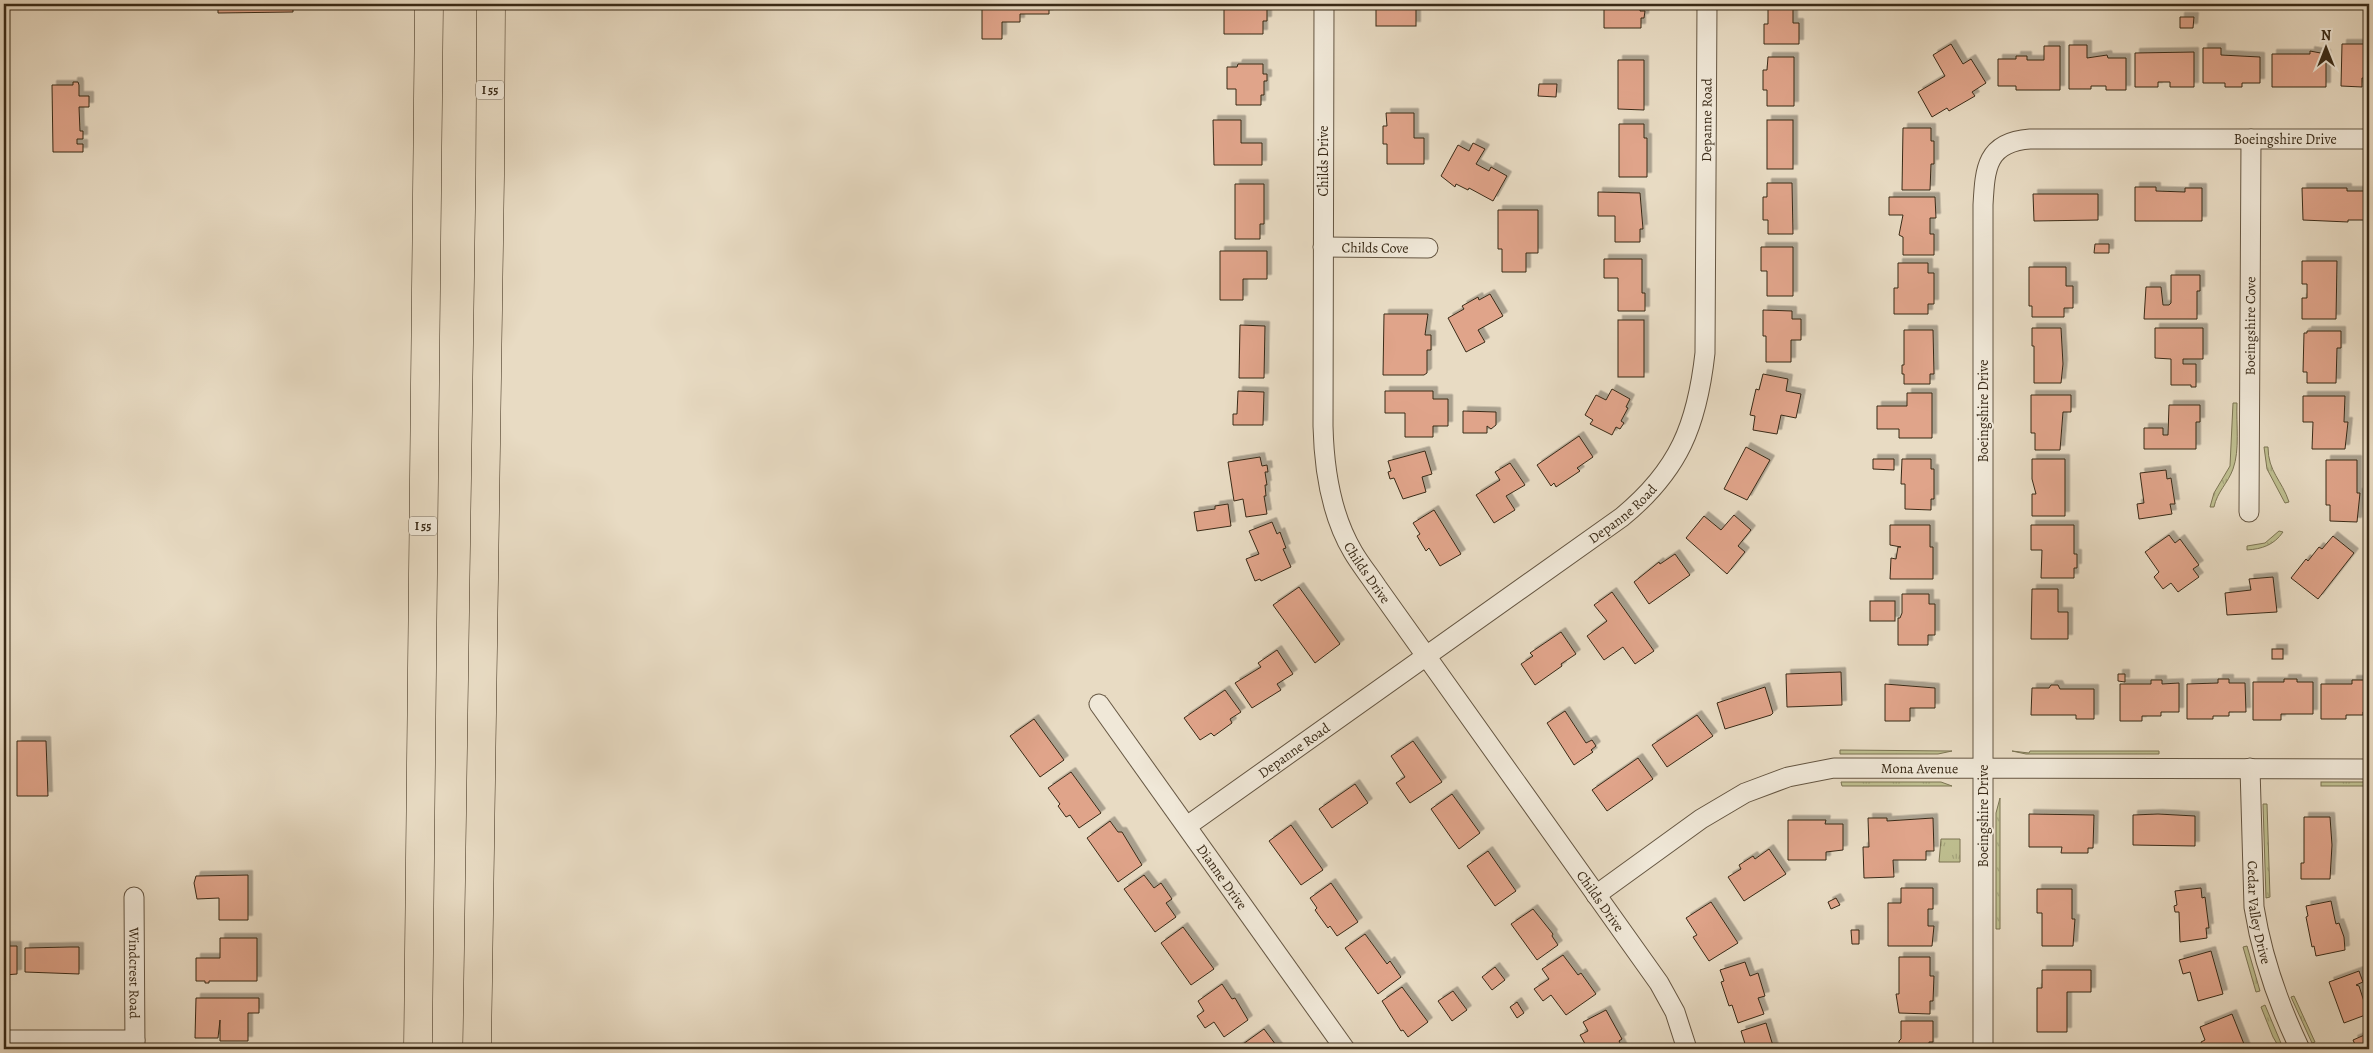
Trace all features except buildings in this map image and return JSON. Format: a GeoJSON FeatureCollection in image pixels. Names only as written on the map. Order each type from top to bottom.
{"type":"FeatureCollection","features":[{"type":"Feature","properties":{"kind":"highway","name":"I 55"},"geometry":{"type":"LineString","coordinates":[[418,1049],[429,4]]}},
{"type":"Feature","properties":{"kind":"highway","name":"I 55"},"geometry":{"type":"LineString","coordinates":[[476,1049],[490,196],[491,4]]}},
{"type":"Feature","properties":{"kind":"street","name":"Childs Drive"},"geometry":{"type":"LineString","coordinates":[[1324,4],[1323,426],[1324,453],[1331,493],[1353,551],[1425,656],[1670,1000],[1687,1049]]}},
{"type":"Feature","properties":{"kind":"street","name":"Depanne Road"},"geometry":{"type":"LineString","coordinates":[[1187,826],[1622,517],[1639,503],[1668,469],[1686,436],[1697,406],[1701,389],[1706,329],[1706,4]]}},
{"type":"Feature","properties":{"kind":"street","name":"Boeingshire Cove"},"geometry":{"type":"LineString","coordinates":[[2249,512],[2251,138]]}},
{"type":"Feature","properties":{"kind":"street","name":"Boeingshire Drive"},"geometry":{"type":"LineString","coordinates":[[1983,1049],[1984,205],[1986,169],[1990,159],[2003,146],[2020,140],[2369,139]]}},
{"type":"Feature","properties":{"kind":"street","name":"Childs Cove"},"geometry":{"type":"LineString","coordinates":[[1323,247],[1428,248]]}},
{"type":"Feature","properties":{"kind":"street","name":"Dianne Drive"},"geometry":{"type":"LineString","coordinates":[[1099,704],[1345,1049]]}},
{"type":"Feature","properties":{"kind":"street","name":"Mona Avenue"},"geometry":{"type":"LineString","coordinates":[[1596,895],[1701,819],[1744,793],[1766,783],[1810,771],[1834,768],[2369,769]]}},
{"type":"Feature","properties":{"kind":"street","name":"Cedar Valley Drive"},"geometry":{"type":"LineString","coordinates":[[2250,768],[2254,907],[2275,993],[2300,1049]]}},
{"type":"Feature","properties":{"kind":"street","name":"Windcrest Road"},"geometry":{"type":"LineString","coordinates":[[134,897],[136,1045]]}},
{"type":"Feature","properties":{"kind":"street"},"geometry":{"type":"LineString","coordinates":[[4,1040],[136,1045]]}},
{"type":"Feature","properties":{"kind":"green space"},"geometry":{"type":"Polygon","coordinates":[[[2233,403],[2237,403],[2235,462],[2214,507],[2210,507],[2214,493],[2230,466],[2233,403]]]}},
{"type":"Feature","properties":{"kind":"green space"},"geometry":{"type":"Polygon","coordinates":[[[2264,447],[2268,447],[2270,463],[2289,502],[2285,503],[2267,469],[2264,447]]]}},
{"type":"Feature","properties":{"kind":"green space"},"geometry":{"type":"Polygon","coordinates":[[[2279,531],[2283,532],[2272,543],[2258,549],[2247,550],[2247,546],[2265,543],[2279,531]]]}},
{"type":"Feature","properties":{"kind":"green space"},"geometry":{"type":"Polygon","coordinates":[[[1840,750],[1952,751],[1938,754],[1840,754],[1840,750]]]}},
{"type":"Feature","properties":{"kind":"green space"},"geometry":{"type":"Polygon","coordinates":[[[2012,751],[2029,753],[2030,751],[2159,751],[2159,754],[2026,754],[2012,751]]]}},
{"type":"Feature","properties":{"kind":"green space"},"geometry":{"type":"Polygon","coordinates":[[[1841,782],[1941,782],[1952,786],[1842,786],[1841,782]]]}},
{"type":"Feature","properties":{"kind":"green space"},"geometry":{"type":"Polygon","coordinates":[[[2321,782],[2369,782],[2369,786],[2321,786],[2321,782]]]}},
{"type":"Feature","properties":{"kind":"green space"},"geometry":{"type":"Polygon","coordinates":[[[2000,798],[2000,929],[1996,929],[1996,813],[2000,798]]]}},
{"type":"Feature","properties":{"kind":"green space"},"geometry":{"type":"Polygon","coordinates":[[[2263,804],[2267,804],[2270,897],[2266,898],[2263,804]]]}},
{"type":"Feature","properties":{"kind":"green space"},"geometry":{"type":"Polygon","coordinates":[[[1941,839],[1960,839],[1960,862],[1939,862],[1941,839]]]}},
{"type":"Feature","properties":{"kind":"green space"},"geometry":{"type":"Polygon","coordinates":[[[2247,946],[2260,991],[2256,992],[2243,947],[2247,946]]]}},
{"type":"Feature","properties":{"kind":"green space"},"geometry":{"type":"Polygon","coordinates":[[[2294,996],[2315,1042],[2312,1043],[2291,997],[2294,996]]]}},
{"type":"Feature","properties":{"kind":"green space"},"geometry":{"type":"Polygon","coordinates":[[[2265,1005],[2283,1048],[2280,1049],[2273,1037],[2261,1007],[2265,1005]]]}}]}
